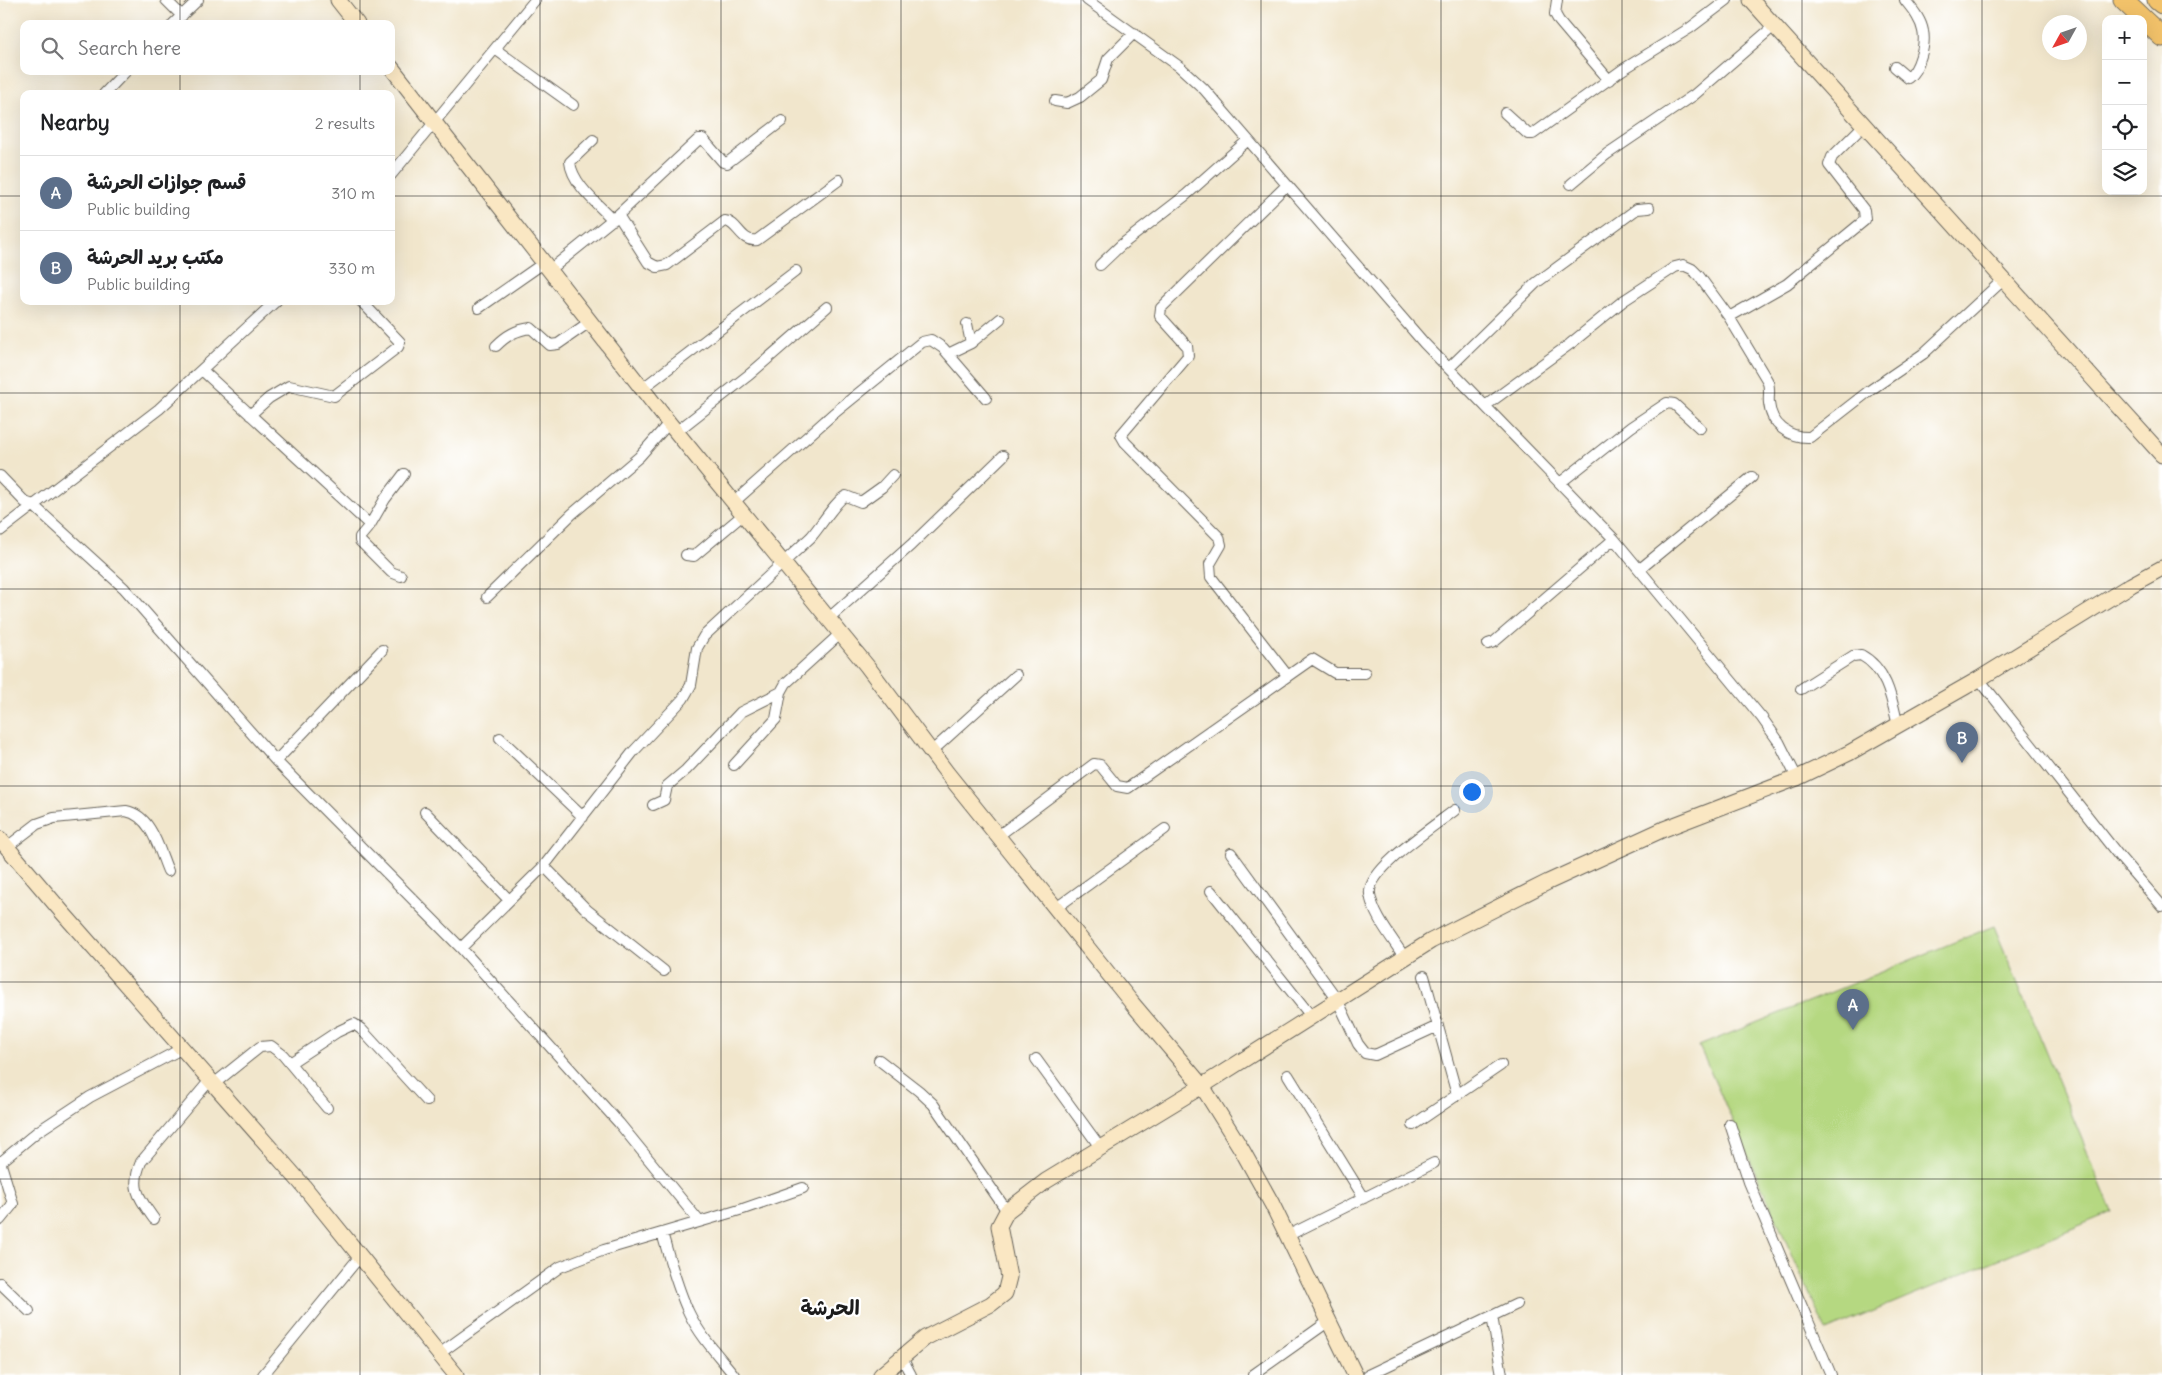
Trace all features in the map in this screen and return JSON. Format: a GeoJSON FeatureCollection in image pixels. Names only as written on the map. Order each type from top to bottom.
{"type":"FeatureCollection","features":[{"type":"Feature","properties":{"kind":"highway"},"geometry":{"type":"LineString","coordinates":[[2124,0],[2139,15]]}},
{"type":"Feature","properties":{"kind":"highway"},"geometry":{"type":"LineString","coordinates":[[2157,0],[2162,4]]}},
{"type":"Feature","properties":{"kind":"highway"},"geometry":{"type":"LineString","coordinates":[[2147,23],[2162,37]]}},
{"type":"Feature","properties":{"kind":"street"},"geometry":{"type":"LineString","coordinates":[[166,0],[182,16]]}},
{"type":"Feature","properties":{"kind":"street"},"geometry":{"type":"LineString","coordinates":[[178,20],[198,0]]}},
{"type":"Feature","properties":{"kind":"street"},"geometry":{"type":"LineString","coordinates":[[338,0],[354,20]]}},
{"type":"Feature","properties":{"kind":"street"},"geometry":{"type":"LineString","coordinates":[[395,170],[535,0]]}},
{"type":"Feature","properties":{"kind":"street"},"geometry":{"type":"LineString","coordinates":[[1087,0],[1180,67],[1204,90],[1363,274],[1449,368],[1614,539],[1762,718],[1779,742],[1797,778]]}},
{"type":"Feature","properties":{"kind":"street"},"geometry":{"type":"LineString","coordinates":[[1557,0],[1554,5],[1555,14],[1559,21],[1609,80]]}},
{"type":"Feature","properties":{"kind":"street"},"geometry":{"type":"LineString","coordinates":[[1505,113],[1528,134],[1533,134],[1609,80],[1690,28],[1727,0]]}},
{"type":"Feature","properties":{"kind":"street"},"geometry":{"type":"LineString","coordinates":[[1751,0],[2162,455]]}},
{"type":"Feature","properties":{"kind":"street"},"geometry":{"type":"LineString","coordinates":[[1895,67],[1908,78],[1914,72],[1920,55],[1923,32],[1917,15],[1905,0]]}},
{"type":"Feature","properties":{"kind":"street"},"geometry":{"type":"LineString","coordinates":[[1571,184],[1608,154],[1694,95],[1774,26]]}},
{"type":"Feature","properties":{"kind":"street"},"geometry":{"type":"LineString","coordinates":[[1055,101],[1067,104],[1092,88],[1101,80],[1108,58],[1134,33]]}},
{"type":"Feature","properties":{"kind":"street"},"geometry":{"type":"LineString","coordinates":[[495,49],[573,105]]}},
{"type":"Feature","properties":{"kind":"street"},"geometry":{"type":"LineString","coordinates":[[395,72],[548,265],[673,428],[784,562],[998,836],[1202,1086],[1242,1150],[1287,1236],[1355,1375]]}},
{"type":"Feature","properties":{"kind":"street"},"geometry":{"type":"LineString","coordinates":[[108,90],[122,75]]}},
{"type":"Feature","properties":{"kind":"street"},"geometry":{"type":"LineString","coordinates":[[479,308],[548,265],[615,218],[699,140],[703,139],[726,163],[782,120]]}},
{"type":"Feature","properties":{"kind":"street"},"geometry":{"type":"LineString","coordinates":[[1729,317],[1787,284],[1865,220],[1864,210],[1829,166],[1832,157],[1864,124]]}},
{"type":"Feature","properties":{"kind":"street"},"geometry":{"type":"LineString","coordinates":[[593,140],[570,162],[576,178],[615,218],[648,262],[656,268],[662,267],[725,221],[730,222],[744,237],[749,240],[756,240],[839,180]]}},
{"type":"Feature","properties":{"kind":"street"},"geometry":{"type":"LineString","coordinates":[[1100,265],[1186,195],[1248,140]]}},
{"type":"Feature","properties":{"kind":"street"},"geometry":{"type":"LineString","coordinates":[[1287,184],[1161,308],[1160,316],[1187,346],[1188,356],[1121,434],[1124,442],[1219,537],[1221,545],[1209,568],[1211,576],[1287,675]]}},
{"type":"Feature","properties":{"kind":"street"},"geometry":{"type":"LineString","coordinates":[[1449,368],[1550,271],[1637,210],[1649,208]]}},
{"type":"Feature","properties":{"kind":"street"},"geometry":{"type":"LineString","coordinates":[[1485,406],[1570,344],[1623,300],[1675,267],[1683,266],[1692,269],[1729,317],[1768,383],[1769,404],[1774,422],[1787,432],[1810,437],[1923,354],[2003,280]]}},
{"type":"Feature","properties":{"kind":"street"},"geometry":{"type":"LineString","coordinates":[[643,388],[796,271]]}},
{"type":"Feature","properties":{"kind":"street"},"geometry":{"type":"LineString","coordinates":[[0,531],[159,409],[203,371],[272,305]]}},
{"type":"Feature","properties":{"kind":"street"},"geometry":{"type":"LineString","coordinates":[[250,414],[269,398],[289,386],[334,396],[398,347],[400,342],[392,330],[366,305]]}},
{"type":"Feature","properties":{"kind":"street"},"geometry":{"type":"LineString","coordinates":[[487,597],[572,514],[673,428],[750,374],[827,306]]}},
{"type":"Feature","properties":{"kind":"street"},"geometry":{"type":"LineString","coordinates":[[948,354],[971,344],[1000,318]]}},
{"type":"Feature","properties":{"kind":"street"},"geometry":{"type":"LineString","coordinates":[[496,346],[505,337],[519,330],[531,328],[550,345],[558,344],[591,321]]}},
{"type":"Feature","properties":{"kind":"street"},"geometry":{"type":"LineString","coordinates":[[967,324],[971,344]]}},
{"type":"Feature","properties":{"kind":"street"},"geometry":{"type":"LineString","coordinates":[[734,502],[832,414],[917,345],[931,340],[948,354],[986,398]]}},
{"type":"Feature","properties":{"kind":"street"},"geometry":{"type":"LineString","coordinates":[[203,371],[370,525]]}},
{"type":"Feature","properties":{"kind":"street"},"geometry":{"type":"LineString","coordinates":[[1560,482],[1631,427],[1667,403],[1674,404],[1700,428]]}},
{"type":"Feature","properties":{"kind":"street"},"geometry":{"type":"LineString","coordinates":[[829,618],[911,545],[1003,456]]}},
{"type":"Feature","properties":{"kind":"street"},"geometry":{"type":"LineString","coordinates":[[401,576],[391,572],[360,541],[360,537],[404,474]]}},
{"type":"Feature","properties":{"kind":"street"},"geometry":{"type":"LineString","coordinates":[[461,948],[544,866],[633,752],[688,692],[694,675],[697,648],[702,639],[820,526],[839,499],[846,496],[863,501],[893,475]]}},
{"type":"Feature","properties":{"kind":"street"},"geometry":{"type":"LineString","coordinates":[[0,476],[25,502],[33,505],[124,588],[276,761],[461,948],[619,1123],[700,1222]]}},
{"type":"Feature","properties":{"kind":"street"},"geometry":{"type":"LineString","coordinates":[[1640,569],[1752,477]]}},
{"type":"Feature","properties":{"kind":"street"},"geometry":{"type":"LineString","coordinates":[[686,556],[694,556],[744,514]]}},
{"type":"Feature","properties":{"kind":"street"},"geometry":{"type":"LineString","coordinates":[[1488,644],[1494,642],[1614,539]]}},
{"type":"Feature","properties":{"kind":"street"},"geometry":{"type":"LineString","coordinates":[[881,1375],[901,1356],[925,1338],[991,1304],[1004,1293],[1009,1277],[999,1226],[1007,1211],[1031,1191],[1100,1146],[1202,1086],[1337,999],[1460,925],[1664,828],[1797,778],[1898,726],[2162,568]]}},
{"type":"Feature","properties":{"kind":"street"},"geometry":{"type":"LineString","coordinates":[[653,805],[664,800],[667,786],[686,770],[740,712],[781,692],[789,680],[840,634]]}},
{"type":"Feature","properties":{"kind":"street"},"geometry":{"type":"LineString","coordinates":[[276,761],[382,650]]}},
{"type":"Feature","properties":{"kind":"street"},"geometry":{"type":"LineString","coordinates":[[1801,689],[1853,656],[1861,655],[1876,666],[1883,676],[1898,726]]}},
{"type":"Feature","properties":{"kind":"street"},"geometry":{"type":"LineString","coordinates":[[998,836],[1094,764],[1100,765],[1118,786],[1128,788],[1312,659],[1335,673],[1365,673]]}},
{"type":"Feature","properties":{"kind":"street"},"geometry":{"type":"LineString","coordinates":[[931,752],[1016,675]]}},
{"type":"Feature","properties":{"kind":"street"},"geometry":{"type":"LineString","coordinates":[[1979,679],[2119,856],[2162,906]]}},
{"type":"Feature","properties":{"kind":"street"},"geometry":{"type":"LineString","coordinates":[[734,765],[776,719],[780,710],[781,692]]}},
{"type":"Feature","properties":{"kind":"street"},"geometry":{"type":"LineString","coordinates":[[500,738],[583,817]]}},
{"type":"Feature","properties":{"kind":"street"},"geometry":{"type":"LineString","coordinates":[[1404,958],[1373,905],[1369,892],[1370,883],[1387,863],[1455,810]]}},
{"type":"Feature","properties":{"kind":"street"},"geometry":{"type":"LineString","coordinates":[[168,871],[146,824],[135,812],[126,811],[54,818],[3,843],[213,1081],[361,1255],[456,1375]]}},
{"type":"Feature","properties":{"kind":"street"},"geometry":{"type":"LineString","coordinates":[[425,812],[509,900]]}},
{"type":"Feature","properties":{"kind":"street"},"geometry":{"type":"LineString","coordinates":[[1056,908],[1165,829]]}},
{"type":"Feature","properties":{"kind":"street"},"geometry":{"type":"LineString","coordinates":[[1231,853],[1337,999],[1358,1044],[1369,1056],[1386,1051],[1438,1026]]}},
{"type":"Feature","properties":{"kind":"street"},"geometry":{"type":"LineString","coordinates":[[544,866],[587,910],[664,971]]}},
{"type":"Feature","properties":{"kind":"street"},"geometry":{"type":"LineString","coordinates":[[1211,892],[1311,1016]]}},
{"type":"Feature","properties":{"kind":"street"},"geometry":{"type":"LineString","coordinates":[[1424,976],[1457,1095]]}},
{"type":"Feature","properties":{"kind":"street"},"geometry":{"type":"LineString","coordinates":[[290,1063],[337,1032],[354,1024],[361,1028],[427,1101]]}},
{"type":"Feature","properties":{"kind":"street"},"geometry":{"type":"LineString","coordinates":[[154,1219],[136,1190],[136,1172],[146,1153],[213,1081],[251,1054],[266,1045],[276,1049],[327,1108]]}},
{"type":"Feature","properties":{"kind":"street"},"geometry":{"type":"LineString","coordinates":[[0,1220],[13,1204],[0,1162],[37,1132],[90,1097],[183,1048]]}},
{"type":"Feature","properties":{"kind":"street"},"geometry":{"type":"LineString","coordinates":[[1036,1059],[1100,1146]]}},
{"type":"Feature","properties":{"kind":"street"},"geometry":{"type":"LineString","coordinates":[[879,1060],[920,1091],[933,1104],[1007,1211]]}},
{"type":"Feature","properties":{"kind":"street"},"geometry":{"type":"LineString","coordinates":[[1413,1125],[1500,1065]]}},
{"type":"Feature","properties":{"kind":"street"},"geometry":{"type":"LineString","coordinates":[[1288,1075],[1364,1198]]}},
{"type":"Feature","properties":{"kind":"street"},"geometry":{"type":"LineString","coordinates":[[1730,1124],[1748,1182],[1831,1375]]}},
{"type":"Feature","properties":{"kind":"street"},"geometry":{"type":"LineString","coordinates":[[1287,1236],[1434,1164]]}},
{"type":"Feature","properties":{"kind":"street"},"geometry":{"type":"LineString","coordinates":[[439,1354],[560,1266],[604,1250],[700,1222],[803,1188]]}},
{"type":"Feature","properties":{"kind":"street"},"geometry":{"type":"LineString","coordinates":[[662,1233],[689,1313],[698,1330],[734,1375]]}},
{"type":"Feature","properties":{"kind":"street"},"geometry":{"type":"LineString","coordinates":[[262,1375],[361,1255]]}},
{"type":"Feature","properties":{"kind":"street"},"geometry":{"type":"LineString","coordinates":[[0,1283],[29,1311]]}},
{"type":"Feature","properties":{"kind":"street"},"geometry":{"type":"LineString","coordinates":[[1368,1375],[1517,1304]]}},
{"type":"Feature","properties":{"kind":"street"},"geometry":{"type":"LineString","coordinates":[[1492,1316],[1502,1375]]}},
{"type":"Feature","properties":{"kind":"street"},"geometry":{"type":"LineString","coordinates":[[1253,1375],[1329,1321]]}},
{"type":"Feature","properties":{"kind":"street"},"geometry":{"type":"LineString","coordinates":[[901,1356],[911,1375]]}},
{"type":"Feature","properties":{"kind":"green space"},"geometry":{"type":"Polygon","coordinates":[[[1994,926],[2112,1212],[1826,1331],[1699,1046],[1994,926]]]}},
{"type":"Feature","properties":{"kind":"place","name":"مكتب بريد الحرشة"},"geometry":{"type":"Point","coordinates":[1962,763]}},
{"type":"Feature","properties":{"kind":"place","name":"قسم جوازات الحرشة"},"geometry":{"type":"Point","coordinates":[1853,1030]}},
{"type":"Feature","properties":{"kind":"district","name":"الحرشة"},"geometry":{"type":"Point","coordinates":[830,1308]}}]}
